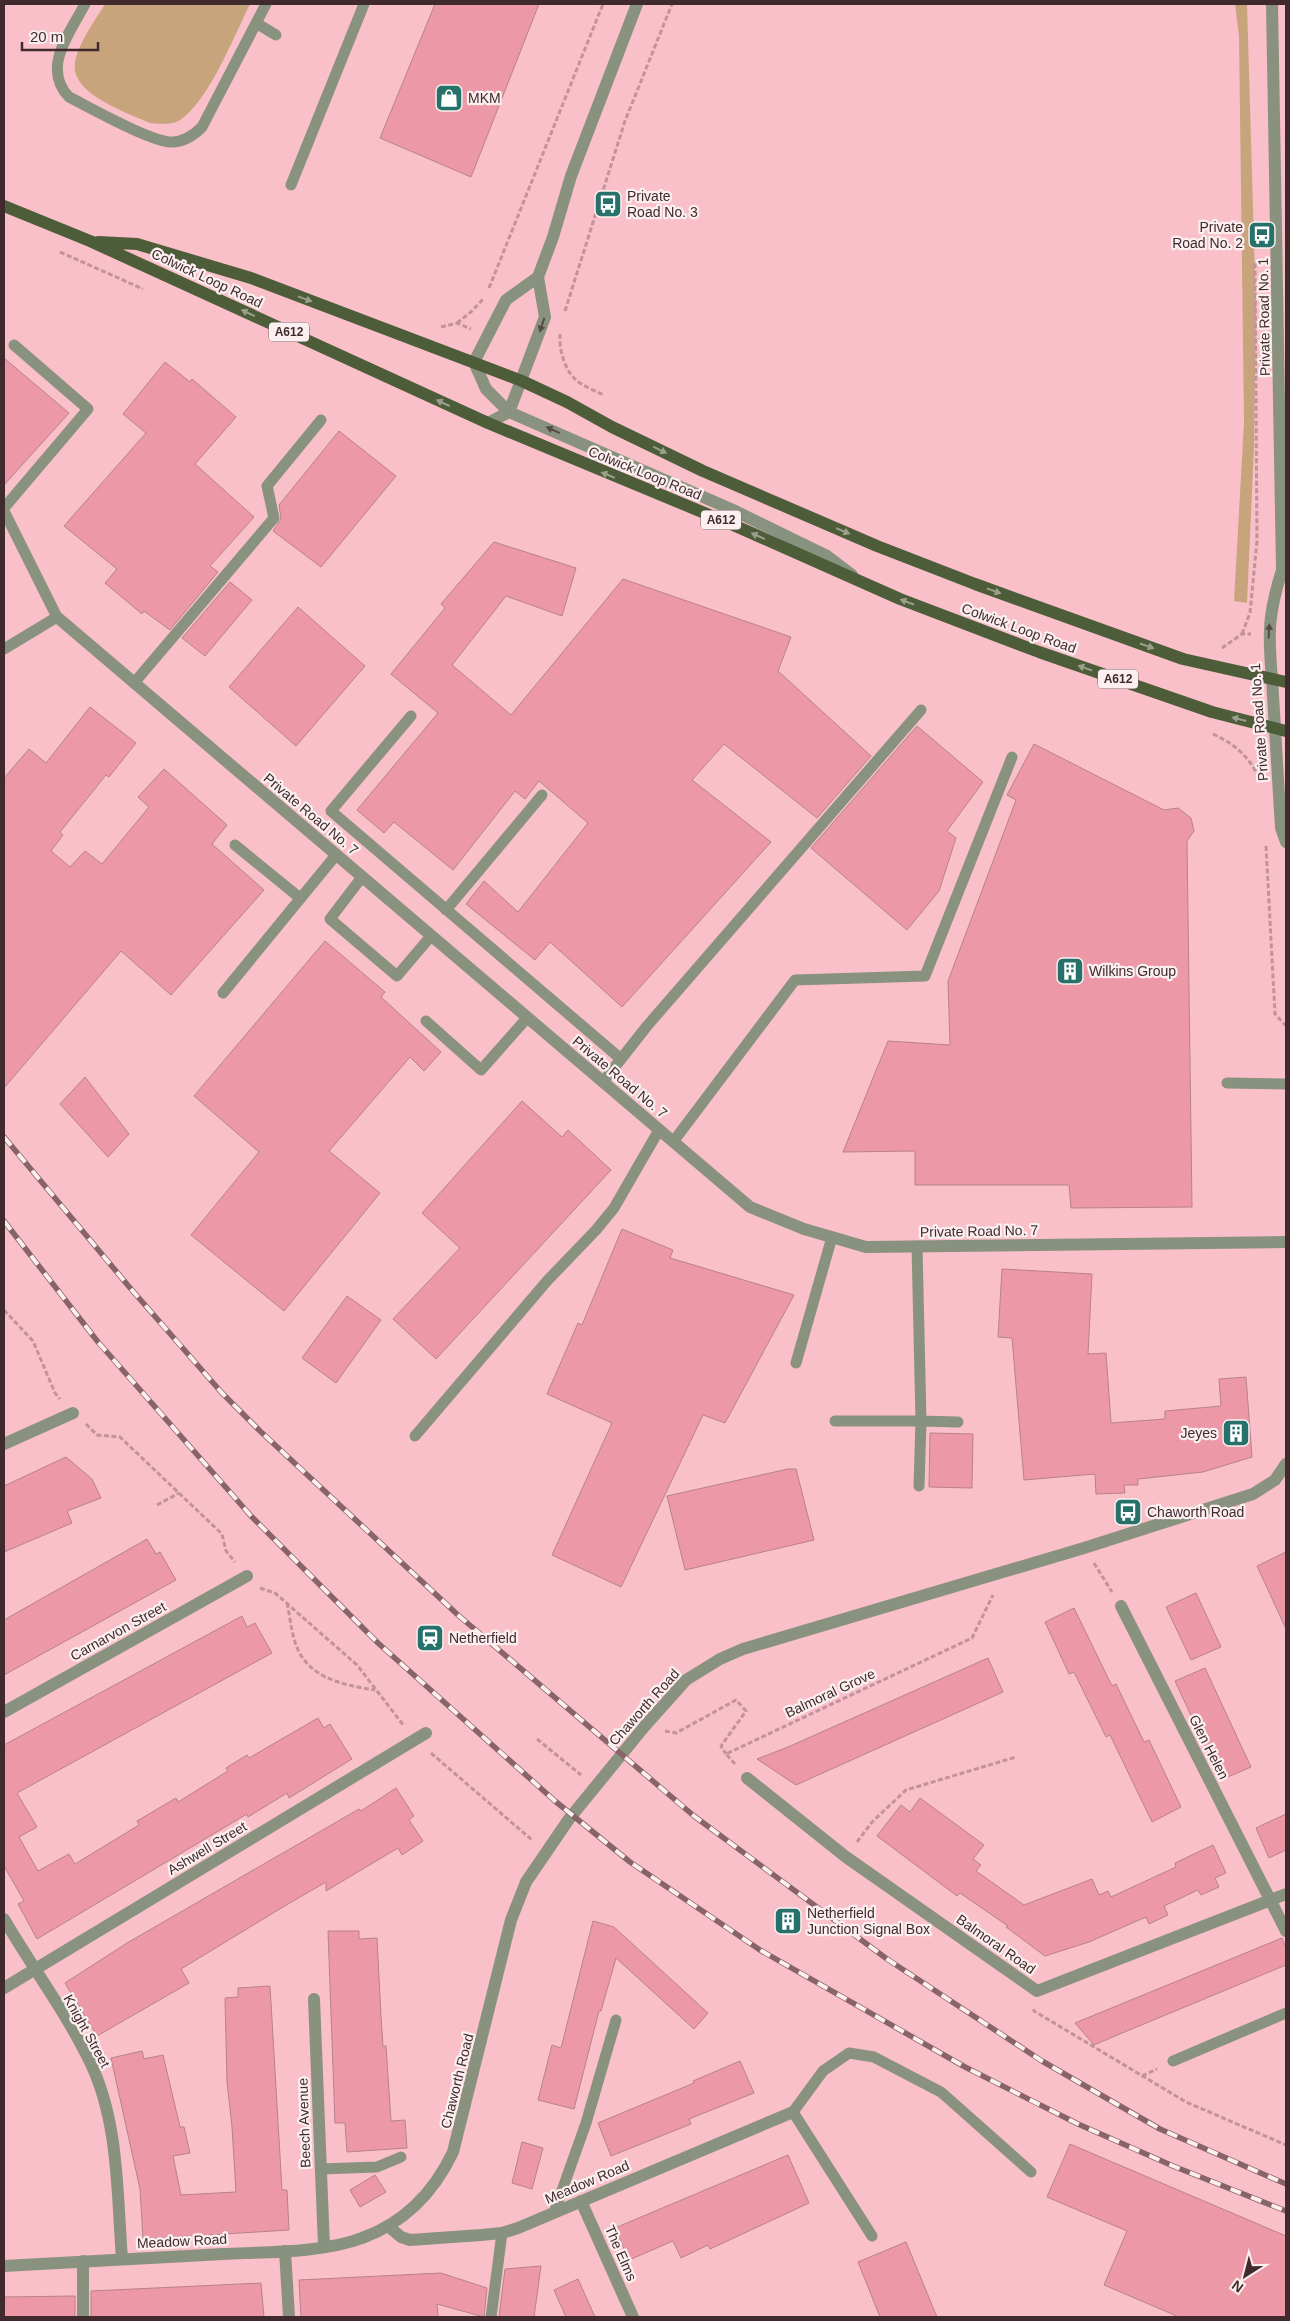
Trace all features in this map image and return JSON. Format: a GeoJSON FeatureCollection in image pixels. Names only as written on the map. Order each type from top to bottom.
{"type":"FeatureCollection","features":[{"type":"Feature","properties":{"kind":"main road","name":"Colwick Loop Road"},"geometry":{"type":"LineString","coordinates":[[4,206],[90,241],[488,423],[731,524],[862,583],[1039,652],[1212,712],[1281,729]]}},
{"type":"Feature","properties":{"kind":"main road","name":"Colwick Loop Road"},"geometry":{"type":"LineString","coordinates":[[90,241],[137,244],[251,278],[522,381],[704,471],[877,546],[1164,652],[1286,682]]}},
{"type":"Feature","properties":{"kind":"street"},"geometry":{"type":"LineString","coordinates":[[488,423],[509,412],[545,317],[538,278],[553,237],[571,176],[638,4]]}},
{"type":"Feature","properties":{"kind":"street","name":"Private Road No. 1"},"geometry":{"type":"LineString","coordinates":[[1272,4],[1284,463],[1282,570],[1271,603],[1268,633],[1272,679],[1281,729],[1281,828],[1286,842]]}},
{"type":"Feature","properties":{"kind":"street"},"geometry":{"type":"LineString","coordinates":[[538,278],[506,300],[474,362],[486,389],[509,412],[733,510],[828,556],[862,583]]}},
{"type":"Feature","properties":{"kind":"street","name":"Private Road No. 1"},"geometry":{"type":"LineString","coordinates":[[1282,570],[1286,583]]}},
{"type":"Feature","properties":{"kind":"street","name":"Private Road No. 7"},"geometry":{"type":"LineString","coordinates":[[57,617],[750,1207],[804,1230],[866,1247],[1286,1242]]}},
{"type":"Feature","properties":{"kind":"street"},"geometry":{"type":"LineString","coordinates":[[4,1444],[73,1413]]}},
{"type":"Feature","properties":{"kind":"street","name":"Chaworth Road"},"geometry":{"type":"LineString","coordinates":[[405,2216],[442,2175],[453,2152],[511,1920],[526,1882],[569,1819],[667,1700],[686,1680],[701,1670],[744,1649],[1084,1548],[1252,1494],[1275,1480],[1286,1469]]}},
{"type":"Feature","properties":{"kind":"street","name":"Carnarvon Street"},"geometry":{"type":"LineString","coordinates":[[4,1712],[247,1576]]}},
{"type":"Feature","properties":{"kind":"street","name":"Glen Helen"},"geometry":{"type":"LineString","coordinates":[[1121,1606],[1286,1931]]}},
{"type":"Feature","properties":{"kind":"street","name":"Ashwell Street"},"geometry":{"type":"LineString","coordinates":[[4,1988],[420,1736]]}},
{"type":"Feature","properties":{"kind":"street","name":"Balmoral Road"},"geometry":{"type":"LineString","coordinates":[[747,1778],[846,1857],[1037,1991],[1286,1894]]}},
{"type":"Feature","properties":{"kind":"street","name":"Knight Street"},"geometry":{"type":"LineString","coordinates":[[4,1919],[87,2055],[104,2100],[112,2140],[122,2259]]}},
{"type":"Feature","properties":{"kind":"street","name":"Beech Avenue"},"geometry":{"type":"LineString","coordinates":[[314,1999],[324,2246]]}},
{"type":"Feature","properties":{"kind":"street","name":"Meadow Road"},"geometry":{"type":"LineString","coordinates":[[388,2226],[401,2237],[410,2240],[502,2233],[793,2112]]}},
{"type":"Feature","properties":{"kind":"street","name":"The Elms"},"geometry":{"type":"LineString","coordinates":[[581,2201],[633,2317]]}},
{"type":"Feature","properties":{"kind":"street","name":"Meadow Road"},"geometry":{"type":"LineString","coordinates":[[4,2266],[285,2251],[324,2246],[362,2238],[405,2216]]}},
{"type":"Feature","properties":{"kind":"street"},"geometry":{"type":"LineString","coordinates":[[285,2251],[290,2317]]}},
{"type":"Feature","properties":{"kind":"street"},"geometry":{"type":"LineString","coordinates":[[83,2261],[83,2317]]}},
{"type":"Feature","properties":{"kind":"lane"},"geometry":{"type":"LineString","coordinates":[[85,4],[58,58],[56,73],[62,90],[69,97],[163,141],[184,140],[194,135],[202,127],[266,4]]}},
{"type":"Feature","properties":{"kind":"lane"},"geometry":{"type":"LineString","coordinates":[[292,184],[364,4]]}},
{"type":"Feature","properties":{"kind":"lane"},"geometry":{"type":"LineString","coordinates":[[256,23],[276,35]]}},
{"type":"Feature","properties":{"kind":"lane"},"geometry":{"type":"LineString","coordinates":[[4,649],[57,617],[4,509],[88,409],[14,344]]}},
{"type":"Feature","properties":{"kind":"lane"},"geometry":{"type":"LineString","coordinates":[[134,683],[274,518],[267,486],[322,420]]}},
{"type":"Feature","properties":{"kind":"lane"},"geometry":{"type":"LineString","coordinates":[[603,1082],[647,1026],[921,710]]}},
{"type":"Feature","properties":{"kind":"lane"},"geometry":{"type":"LineString","coordinates":[[411,716],[331,812],[621,1059]]}},
{"type":"Feature","properties":{"kind":"lane"},"geometry":{"type":"LineString","coordinates":[[673,1142],[795,980],[926,976],[1012,757]]}},
{"type":"Feature","properties":{"kind":"lane"},"geometry":{"type":"LineString","coordinates":[[446,910],[542,795]]}},
{"type":"Feature","properties":{"kind":"lane"},"geometry":{"type":"LineString","coordinates":[[235,845],[300,898]]}},
{"type":"Feature","properties":{"kind":"lane"},"geometry":{"type":"LineString","coordinates":[[223,993],[336,855]]}},
{"type":"Feature","properties":{"kind":"lane"},"geometry":{"type":"LineString","coordinates":[[362,877],[330,919],[397,976],[431,936]]}},
{"type":"Feature","properties":{"kind":"lane"},"geometry":{"type":"LineString","coordinates":[[426,1021],[481,1070],[527,1018]]}},
{"type":"Feature","properties":{"kind":"lane"},"geometry":{"type":"LineString","coordinates":[[1227,1083],[1286,1084]]}},
{"type":"Feature","properties":{"kind":"lane"},"geometry":{"type":"LineString","coordinates":[[415,1436],[547,1280],[596,1230],[614,1208],[659,1130]]}},
{"type":"Feature","properties":{"kind":"lane"},"geometry":{"type":"LineString","coordinates":[[796,1363],[832,1237]]}},
{"type":"Feature","properties":{"kind":"lane"},"geometry":{"type":"LineString","coordinates":[[917,1246],[920,1421],[919,1486]]}},
{"type":"Feature","properties":{"kind":"lane"},"geometry":{"type":"LineString","coordinates":[[835,1421],[958,1422]]}},
{"type":"Feature","properties":{"kind":"lane"},"geometry":{"type":"LineString","coordinates":[[1173,2061],[1286,2013]]}},
{"type":"Feature","properties":{"kind":"lane"},"geometry":{"type":"LineString","coordinates":[[554,2213],[586,2123],[616,2020]]}},
{"type":"Feature","properties":{"kind":"lane"},"geometry":{"type":"LineString","coordinates":[[872,2236],[793,2112],[823,2071],[849,2053],[874,2057],[941,2092],[1031,2172]]}},
{"type":"Feature","properties":{"kind":"lane"},"geometry":{"type":"LineString","coordinates":[[321,2168],[377,2167],[401,2157]]}},
{"type":"Feature","properties":{"kind":"lane"},"geometry":{"type":"LineString","coordinates":[[491,2317],[502,2233]]}},
{"type":"Feature","properties":{"kind":"path"},"geometry":{"type":"LineString","coordinates":[[457,323],[486,296],[603,4]]}},
{"type":"Feature","properties":{"kind":"path"},"geometry":{"type":"LineString","coordinates":[[564,313],[625,121],[672,4]]}},
{"type":"Feature","properties":{"kind":"path"},"geometry":{"type":"LineString","coordinates":[[1242,634],[1250,613],[1257,541],[1255,254]]}},
{"type":"Feature","properties":{"kind":"path"},"geometry":{"type":"LineString","coordinates":[[561,329],[562,357],[571,374],[576,380],[604,395]]}},
{"type":"Feature","properties":{"kind":"path"},"geometry":{"type":"LineString","coordinates":[[1266,841],[1275,1014],[1286,1026]]}},
{"type":"Feature","properties":{"kind":"path"},"geometry":{"type":"LineString","coordinates":[[4,1310],[33,1341],[55,1393],[73,1413],[97,1435],[120,1437],[222,1534],[226,1551],[258,1587],[275,1593],[357,1665],[376,1690],[420,1736],[546,1852]]}},
{"type":"Feature","properties":{"kind":"path"},"geometry":{"type":"LineString","coordinates":[[157,1505],[179,1493]]}},
{"type":"Feature","properties":{"kind":"path"},"geometry":{"type":"LineString","coordinates":[[1084,1548],[1121,1606]]}},
{"type":"Feature","properties":{"kind":"path","name":"Balmoral Grove"},"geometry":{"type":"LineString","coordinates":[[726,1754],[972,1638],[1005,1572]]}},
{"type":"Feature","properties":{"kind":"path"},"geometry":{"type":"LineString","coordinates":[[288,1604],[295,1644],[309,1665],[317,1673],[343,1685],[376,1690]]}},
{"type":"Feature","properties":{"kind":"path"},"geometry":{"type":"LineString","coordinates":[[676,1733],[736,1700],[746,1711],[721,1746],[747,1778]]}},
{"type":"Feature","properties":{"kind":"path"},"geometry":{"type":"LineString","coordinates":[[537,1738],[578,1772]]}},
{"type":"Feature","properties":{"kind":"path"},"geometry":{"type":"LineString","coordinates":[[846,1857],[872,1822],[906,1790],[1016,1757]]}},
{"type":"Feature","properties":{"kind":"path"},"geometry":{"type":"LineString","coordinates":[[1037,1991],[1034,2011],[1186,2102],[1286,2145]]}},
{"type":"Feature","properties":{"kind":"shaded area"},"geometry":{"type":"Polygon","coordinates":[[[105,4],[250,4],[220,67],[201,98],[191,111],[180,120],[161,124],[150,123],[102,101],[82,84],[76,74],[75,63],[77,55],[87,32],[105,4]]]}},
{"type":"Feature","properties":{"kind":"shaded area"},"geometry":{"type":"Polygon","coordinates":[[[1235,4],[1247,4],[1256,309],[1254,447],[1247,603],[1234,601],[1244,422],[1239,36],[1235,4]]]}},
{"type":"Feature","properties":{"kind":"building","name":"MKM"},"geometry":{"type":"Polygon","coordinates":[[[435,4],[539,4],[471,177],[380,138],[435,4]]]}},
{"type":"Feature","properties":{"kind":"building"},"geometry":{"type":"Polygon","coordinates":[[[4,358],[69,413],[4,485],[4,358]]]}},
{"type":"Feature","properties":{"kind":"building"},"geometry":{"type":"Polygon","coordinates":[[[165,362],[190,382],[192,379],[236,417],[195,464],[254,517],[210,566],[218,572],[170,630],[144,611],[142,614],[105,583],[117,569],[64,526],[146,433],[123,414],[165,362]]]}},
{"type":"Feature","properties":{"kind":"building"},"geometry":{"type":"Polygon","coordinates":[[[339,431],[396,476],[321,567],[273,531],[281,519],[279,505],[339,431]]]}},
{"type":"Feature","properties":{"kind":"building"},"geometry":{"type":"Polygon","coordinates":[[[494,542],[576,568],[562,616],[506,596],[452,665],[511,715],[623,579],[791,637],[778,671],[871,756],[817,818],[724,744],[692,780],[771,842],[622,1007],[550,942],[535,960],[466,904],[484,881],[518,912],[588,823],[539,781],[525,799],[515,791],[453,870],[394,822],[384,833],[357,810],[438,713],[391,674],[445,608],[441,604],[494,542]]]}},
{"type":"Feature","properties":{"kind":"building"},"geometry":{"type":"Polygon","coordinates":[[[230,582],[252,600],[205,656],[182,638],[230,582]]]}},
{"type":"Feature","properties":{"kind":"building"},"geometry":{"type":"Polygon","coordinates":[[[298,607],[365,666],[296,746],[229,687],[298,607]]]}},
{"type":"Feature","properties":{"kind":"building"},"geometry":{"type":"Polygon","coordinates":[[[90,707],[136,743],[109,777],[106,775],[60,832],[63,835],[51,851],[70,867],[85,851],[102,864],[149,807],[138,797],[164,769],[227,825],[212,844],[264,890],[171,995],[121,951],[4,1088],[4,778],[29,749],[46,763],[90,707]]]}},
{"type":"Feature","properties":{"kind":"building"},"geometry":{"type":"Polygon","coordinates":[[[917,726],[983,782],[947,831],[956,838],[939,891],[907,930],[811,848],[917,726]]]}},
{"type":"Feature","properties":{"kind":"building","name":"Wilkins Group"},"geometry":{"type":"Polygon","coordinates":[[[1034,744],[1164,810],[1178,808],[1191,818],[1194,831],[1187,841],[1192,1207],[1071,1208],[1069,1185],[915,1185],[915,1151],[843,1152],[888,1041],[950,1045],[948,981],[1016,800],[1007,795],[1034,744]]]}},
{"type":"Feature","properties":{"kind":"building"},"geometry":{"type":"Polygon","coordinates":[[[325,941],[385,992],[381,997],[441,1052],[424,1071],[410,1057],[329,1151],[380,1193],[284,1311],[191,1235],[259,1152],[194,1096],[325,941]]]}},
{"type":"Feature","properties":{"kind":"building"},"geometry":{"type":"Polygon","coordinates":[[[85,1077],[129,1134],[108,1157],[60,1104],[85,1077]]]}},
{"type":"Feature","properties":{"kind":"building"},"geometry":{"type":"Polygon","coordinates":[[[522,1101],[562,1137],[568,1130],[611,1170],[436,1359],[393,1319],[460,1248],[422,1213],[522,1101]]]}},
{"type":"Feature","properties":{"kind":"building"},"geometry":{"type":"Polygon","coordinates":[[[622,1229],[673,1250],[670,1258],[794,1295],[725,1423],[703,1415],[621,1587],[552,1555],[612,1423],[547,1394],[578,1323],[582,1325],[622,1229]]]}},
{"type":"Feature","properties":{"kind":"building"},"geometry":{"type":"Polygon","coordinates":[[[1002,1269],[1092,1274],[1088,1354],[1106,1353],[1111,1423],[1165,1419],[1165,1411],[1221,1406],[1219,1379],[1246,1377],[1252,1457],[1203,1472],[1138,1479],[1138,1485],[1124,1485],[1125,1493],[1096,1494],[1095,1474],[1024,1480],[1012,1338],[998,1337],[1002,1269]]]}},
{"type":"Feature","properties":{"kind":"building"},"geometry":{"type":"Polygon","coordinates":[[[347,1296],[381,1320],[336,1383],[302,1358],[347,1296]]]}},
{"type":"Feature","properties":{"kind":"building"},"geometry":{"type":"Polygon","coordinates":[[[930,1433],[973,1434],[972,1488],[929,1487],[930,1433]]]}},
{"type":"Feature","properties":{"kind":"building"},"geometry":{"type":"Polygon","coordinates":[[[66,1457],[92,1479],[101,1498],[67,1511],[72,1523],[4,1552],[4,1486],[66,1457]]]}},
{"type":"Feature","properties":{"kind":"building"},"geometry":{"type":"Polygon","coordinates":[[[788,1469],[796,1469],[814,1540],[685,1570],[667,1496],[788,1469]]]}},
{"type":"Feature","properties":{"kind":"building"},"geometry":{"type":"Polygon","coordinates":[[[147,1539],[156,1554],[160,1552],[176,1580],[4,1675],[4,1620],[147,1539]]]}},
{"type":"Feature","properties":{"kind":"building"},"geometry":{"type":"Polygon","coordinates":[[[1286,1552],[1286,1629],[1257,1566],[1286,1552]]]}},
{"type":"Feature","properties":{"kind":"building"},"geometry":{"type":"Polygon","coordinates":[[[1196,1593],[1221,1647],[1191,1660],[1166,1607],[1196,1593]]]}},
{"type":"Feature","properties":{"kind":"building"},"geometry":{"type":"Polygon","coordinates":[[[1074,1608],[1112,1686],[1116,1684],[1144,1742],[1149,1740],[1181,1807],[1152,1822],[1110,1735],[1106,1737],[1074,1672],[1069,1674],[1045,1622],[1074,1608]]]}},
{"type":"Feature","properties":{"kind":"building"},"geometry":{"type":"Polygon","coordinates":[[[242,1616],[247,1627],[255,1623],[272,1653],[17,1793],[37,1827],[19,1837],[38,1871],[69,1854],[75,1864],[139,1825],[137,1821],[176,1798],[178,1802],[228,1771],[226,1768],[247,1755],[249,1758],[318,1718],[324,1728],[330,1724],[352,1759],[289,1798],[287,1793],[248,1817],[247,1814],[37,1939],[18,1904],[24,1901],[4,1866],[4,1745],[242,1616]]]}},
{"type":"Feature","properties":{"kind":"building"},"geometry":{"type":"Polygon","coordinates":[[[988,1658],[1003,1692],[796,1785],[757,1759],[788,1747],[988,1658]]]}},
{"type":"Feature","properties":{"kind":"building"},"geometry":{"type":"Polygon","coordinates":[[[1205,1668],[1251,1767],[1221,1780],[1175,1681],[1205,1668]]]}},
{"type":"Feature","properties":{"kind":"building"},"geometry":{"type":"Polygon","coordinates":[[[396,1788],[414,1816],[409,1820],[423,1841],[402,1855],[398,1848],[326,1891],[326,1882],[283,1907],[181,1969],[189,1983],[97,2036],[65,1983],[127,1943],[359,1809],[361,1811],[396,1788]]]}},
{"type":"Feature","properties":{"kind":"building"},"geometry":{"type":"Polygon","coordinates":[[[920,1798],[984,1845],[973,1859],[981,1865],[976,1871],[1024,1905],[1092,1879],[1099,1895],[1108,1891],[1111,1897],[1176,1867],[1175,1863],[1213,1845],[1226,1873],[1215,1878],[1219,1887],[1201,1895],[1198,1890],[1164,1906],[1168,1915],[1149,1924],[1146,1917],[1089,1942],[1045,1956],[1006,1927],[1008,1926],[960,1893],[957,1896],[877,1836],[901,1805],[910,1812],[920,1798]]]}},
{"type":"Feature","properties":{"kind":"building"},"geometry":{"type":"Polygon","coordinates":[[[1286,1814],[1286,1850],[1269,1858],[1256,1828],[1286,1814]]]}},
{"type":"Feature","properties":{"kind":"building"},"geometry":{"type":"Polygon","coordinates":[[[593,1921],[614,1927],[708,2013],[694,2029],[616,1958],[601,2011],[599,2011],[574,2109],[538,2100],[552,2045],[561,2048],[593,1921]]]}},
{"type":"Feature","properties":{"kind":"building"},"geometry":{"type":"Polygon","coordinates":[[[328,1931],[359,1931],[359,1939],[377,1938],[383,2046],[386,2046],[391,2121],[405,2120],[407,2148],[347,2152],[345,2123],[335,2123],[328,1931]]]}},
{"type":"Feature","properties":{"kind":"building"},"geometry":{"type":"Polygon","coordinates":[[[1282,1938],[1286,1948],[1286,1965],[1094,2045],[1075,2023],[1282,1938]]]}},
{"type":"Feature","properties":{"kind":"building"},"geometry":{"type":"Polygon","coordinates":[[[270,1986],[282,2190],[287,2190],[289,2230],[143,2239],[140,2189],[111,2058],[142,2051],[144,2059],[163,2055],[180,2127],[184,2127],[190,2153],[173,2156],[181,2195],[236,2192],[227,2082],[225,1998],[238,1997],[238,1988],[270,1986]]]}},
{"type":"Feature","properties":{"kind":"building"},"geometry":{"type":"Polygon","coordinates":[[[740,2061],[754,2093],[689,2119],[691,2124],[611,2156],[598,2123],[694,2083],[693,2081],[740,2061]]]}},
{"type":"Feature","properties":{"kind":"building"},"geometry":{"type":"Polygon","coordinates":[[[522,2142],[543,2148],[532,2189],[512,2183],[522,2142]]]}},
{"type":"Feature","properties":{"kind":"building"},"geometry":{"type":"Polygon","coordinates":[[[1070,2144],[1286,2236],[1286,2317],[1179,2317],[1104,2285],[1127,2231],[1047,2197],[1070,2144]]]}},
{"type":"Feature","properties":{"kind":"building"},"geometry":{"type":"Polygon","coordinates":[[[788,2155],[809,2203],[710,2249],[708,2245],[681,2258],[673,2241],[629,2260],[615,2228],[788,2155]]]}},
{"type":"Feature","properties":{"kind":"building"},"geometry":{"type":"Polygon","coordinates":[[[375,2175],[386,2192],[360,2207],[350,2190],[375,2175]]]}},
{"type":"Feature","properties":{"kind":"building"},"geometry":{"type":"Polygon","coordinates":[[[906,2242],[937,2317],[880,2317],[858,2262],[906,2242]]]}},
{"type":"Feature","properties":{"kind":"building"},"geometry":{"type":"Polygon","coordinates":[[[541,2266],[534,2317],[499,2317],[505,2269],[541,2266]]]}},
{"type":"Feature","properties":{"kind":"building"},"geometry":{"type":"Polygon","coordinates":[[[441,2273],[487,2288],[484,2317],[437,2304],[438,2317],[301,2317],[299,2280],[441,2273]]]}},
{"type":"Feature","properties":{"kind":"building"},"geometry":{"type":"Polygon","coordinates":[[[578,2279],[595,2317],[566,2317],[554,2290],[578,2279]]]}},
{"type":"Feature","properties":{"kind":"building"},"geometry":{"type":"Polygon","coordinates":[[[261,2283],[264,2317],[91,2317],[91,2291],[261,2283]]]}},
{"type":"Feature","properties":{"kind":"building"},"geometry":{"type":"Polygon","coordinates":[[[75,2296],[75,2317],[4,2317],[4,2297],[75,2296]]]}},
{"type":"Feature","properties":{"kind":"railway"},"geometry":{"type":"LineString","coordinates":[[4,1137],[131,1289],[222,1393],[260,1431],[458,1615],[694,1816],[887,1959],[1042,2061],[1160,2129],[1286,2184]]}},
{"type":"Feature","properties":{"kind":"railway"},"geometry":{"type":"LineString","coordinates":[[4,1221],[98,1342],[251,1516],[378,1643],[555,1801],[630,1862],[760,1950],[965,2067],[1078,2124],[1173,2166],[1286,2211]]}},
{"type":"Feature","properties":{"kind":"place","name":"MKM"},"geometry":{"type":"Point","coordinates":[449,98]}},
{"type":"Feature","properties":{"kind":"place","name":"Private Road No. 3"},"geometry":{"type":"Point","coordinates":[608,204]}},
{"type":"Feature","properties":{"kind":"place","name":"Private Road No. 2"},"geometry":{"type":"Point","coordinates":[1262,235]}},
{"type":"Feature","properties":{"kind":"place","name":"Wilkins Group"},"geometry":{"type":"Point","coordinates":[1070,971]}},
{"type":"Feature","properties":{"kind":"place","name":"Jeyes"},"geometry":{"type":"Point","coordinates":[1236,1433]}},
{"type":"Feature","properties":{"kind":"place","name":"Chaworth Road"},"geometry":{"type":"Point","coordinates":[1128,1512]}},
{"type":"Feature","properties":{"kind":"place","name":"Netherfield"},"geometry":{"type":"Point","coordinates":[430,1638]}},
{"type":"Feature","properties":{"kind":"place","name":"Netherfield Junction Signal Box"},"geometry":{"type":"Point","coordinates":[788,1921]}}]}
